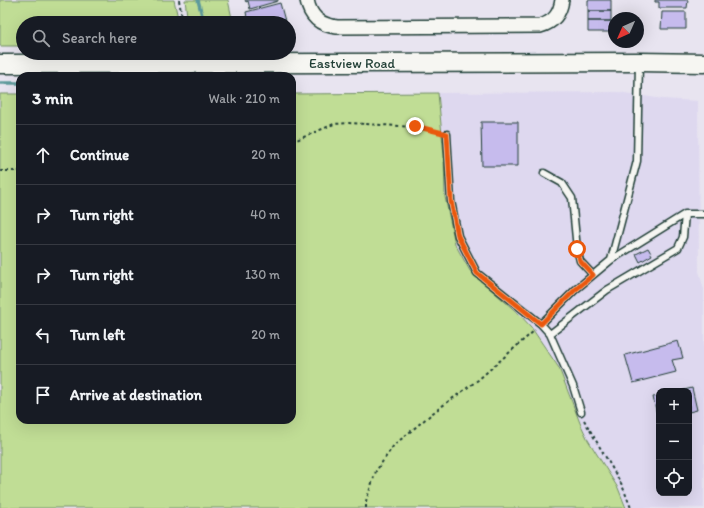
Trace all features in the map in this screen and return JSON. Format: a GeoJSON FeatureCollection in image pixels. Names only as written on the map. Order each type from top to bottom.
{"type":"FeatureCollection","features":[{"type":"Feature","properties":{"kind":"street"},"geometry":{"type":"LineString","coordinates":[[307,0],[313,16],[323,24],[337,27],[540,26],[548,23],[556,17],[561,8],[562,0]]}},
{"type":"Feature","properties":{"kind":"street","name":"Eastview Road"},"geometry":{"type":"LineString","coordinates":[[0,64],[704,63]]}},
{"type":"Feature","properties":{"kind":"lane"},"geometry":{"type":"LineString","coordinates":[[611,260],[637,161],[639,62]]}},
{"type":"Feature","properties":{"kind":"lane"},"geometry":{"type":"LineString","coordinates":[[447,134],[451,201],[458,236],[477,273],[541,324],[550,334],[574,386],[581,412]]}},
{"type":"Feature","properties":{"kind":"lane"},"geometry":{"type":"LineString","coordinates":[[544,173],[562,183],[572,198],[577,249],[580,261],[593,275]]}},
{"type":"Feature","properties":{"kind":"lane"},"geometry":{"type":"LineString","coordinates":[[550,334],[607,290],[678,248],[683,237],[685,214]]}},
{"type":"Feature","properties":{"kind":"lane"},"geometry":{"type":"LineString","coordinates":[[541,324],[575,290],[611,260],[685,214],[704,214]]}},
{"type":"Feature","properties":{"kind":"path"},"geometry":{"type":"LineString","coordinates":[[179,0],[181,16]]}},
{"type":"Feature","properties":{"kind":"path"},"geometry":{"type":"LineString","coordinates":[[296,140],[334,124],[415,126],[447,134]]}},
{"type":"Feature","properties":{"kind":"path"},"geometry":{"type":"LineString","coordinates":[[0,171],[16,171]]}},
{"type":"Feature","properties":{"kind":"path"},"geometry":{"type":"LineString","coordinates":[[366,508],[366,501],[376,471],[394,445],[434,412],[478,380],[541,324]]}},
{"type":"Feature","properties":{"kind":"path"},"geometry":{"type":"LineString","coordinates":[[581,412],[587,426],[622,485],[631,508]]}},
{"type":"Feature","properties":{"kind":"shaded area"},"geometry":{"type":"Polygon","coordinates":[[[618,92],[663,99],[698,101],[699,271],[704,290],[704,508],[626,508],[618,488],[588,440],[559,368],[531,327],[520,315],[470,271],[455,244],[445,197],[444,156],[438,93],[618,92]]]}},
{"type":"Feature","properties":{"kind":"green space"},"geometry":{"type":"Polygon","coordinates":[[[0,0],[174,0],[177,16],[16,16],[16,46],[0,46],[0,0]]]}},
{"type":"Feature","properties":{"kind":"green space"},"geometry":{"type":"Polygon","coordinates":[[[185,0],[228,0],[231,16],[187,16],[185,0]]]}},
{"type":"Feature","properties":{"kind":"green space"},"geometry":{"type":"Polygon","coordinates":[[[438,93],[444,156],[445,197],[455,244],[470,271],[520,315],[531,327],[559,368],[588,440],[618,488],[626,508],[0,508],[0,94],[16,94],[16,424],[296,424],[296,94],[438,93]]]}},
{"type":"Feature","properties":{"kind":"building"},"geometry":{"type":"Polygon","coordinates":[[[245,0],[278,1],[250,9],[248,1],[246,2],[245,0]]]}},
{"type":"Feature","properties":{"kind":"building"},"geometry":{"type":"Polygon","coordinates":[[[588,0],[611,0],[611,11],[588,11],[588,0]]]}},
{"type":"Feature","properties":{"kind":"building"},"geometry":{"type":"Polygon","coordinates":[[[655,0],[688,0],[687,8],[659,8],[659,2],[655,2],[655,0]]]}},
{"type":"Feature","properties":{"kind":"building"},"geometry":{"type":"Polygon","coordinates":[[[280,3],[284,16],[247,16],[246,12],[280,3]]]}},
{"type":"Feature","properties":{"kind":"building"},"geometry":{"type":"Polygon","coordinates":[[[588,11],[611,11],[608,12],[608,21],[588,21],[588,11]]]}},
{"type":"Feature","properties":{"kind":"building"},"geometry":{"type":"Polygon","coordinates":[[[662,12],[686,12],[686,29],[661,29],[662,12]]]}},
{"type":"Feature","properties":{"kind":"building"},"geometry":{"type":"Polygon","coordinates":[[[588,21],[608,21],[608,32],[588,32],[588,21]]]}},
{"type":"Feature","properties":{"kind":"building"},"geometry":{"type":"Polygon","coordinates":[[[481,122],[518,122],[518,166],[482,166],[481,122]]]}},
{"type":"Feature","properties":{"kind":"building"},"geometry":{"type":"Polygon","coordinates":[[[648,248],[652,255],[640,262],[636,254],[648,248]]]}},
{"type":"Feature","properties":{"kind":"building"},"geometry":{"type":"Polygon","coordinates":[[[678,341],[683,358],[672,360],[676,372],[633,383],[625,355],[678,341]]]}},
{"type":"Feature","properties":{"kind":"building"},"geometry":{"type":"Polygon","coordinates":[[[692,388],[697,410],[692,411],[692,388]]]}},
{"type":"Feature","properties":{"kind":"building"},"geometry":{"type":"Polygon","coordinates":[[[656,396],[656,410],[653,397],[656,396]]]}},
{"type":"Feature","properties":{"kind":"waterway"},"geometry":{"type":"LineString","coordinates":[[198,0],[202,16]]}},
{"type":"Feature","properties":{"kind":"waterway"},"geometry":{"type":"LineString","coordinates":[[0,83],[16,83]]}},
{"type":"Feature","properties":{"kind":"route"},"geometry":{"type":"LineString","coordinates":[[415,126],[447,134],[451,201],[458,236],[477,273],[541,324],[575,290],[593,275],[580,261],[577,249]]}}]}
